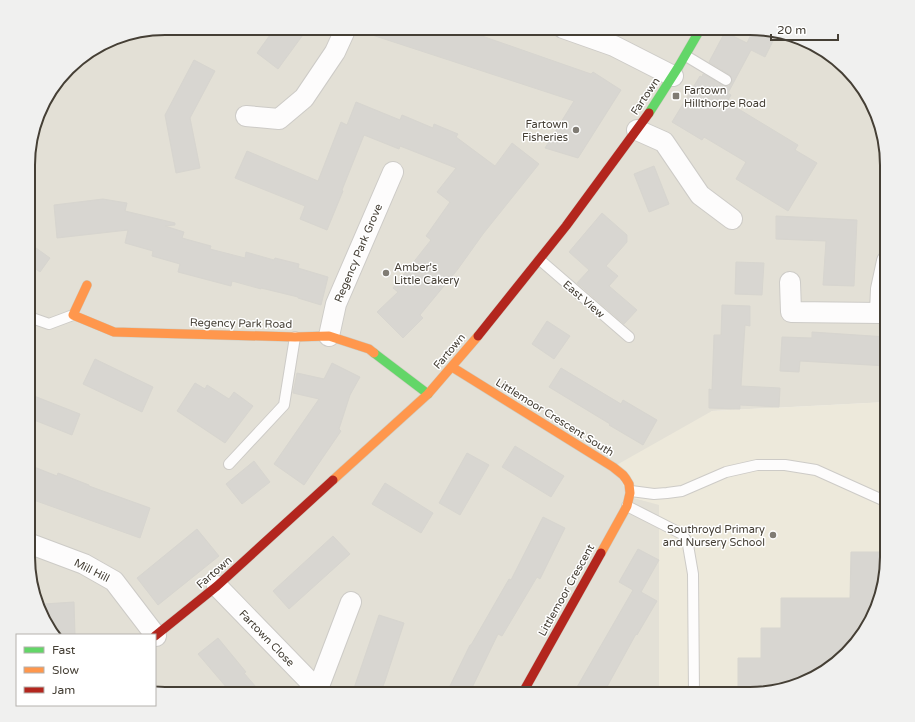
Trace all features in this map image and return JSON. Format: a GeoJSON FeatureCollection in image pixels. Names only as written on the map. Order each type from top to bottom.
{"type":"FeatureCollection","features":[{"type":"Feature","properties":{"kind":"street"},"geometry":{"type":"LineString","coordinates":[[246,116],[279,119],[304,98],[335,52],[343,35]]}},
{"type":"Feature","properties":{"kind":"street"},"geometry":{"type":"LineString","coordinates":[[597,35],[614,46],[673,76]]}},
{"type":"Feature","properties":{"kind":"street","name":"Fartown"},"geometry":{"type":"LineString","coordinates":[[156,635],[217,586],[428,394],[540,260],[581,207],[637,130],[686,56],[697,35]]}},
{"type":"Feature","properties":{"kind":"street"},"geometry":{"type":"LineString","coordinates":[[637,130],[664,142],[700,195],[732,219]]}},
{"type":"Feature","properties":{"kind":"street","name":"Regency Park Grove"},"geometry":{"type":"LineString","coordinates":[[329,336],[336,304],[393,172]]}},
{"type":"Feature","properties":{"kind":"street"},"geometry":{"type":"LineString","coordinates":[[790,282],[791,312],[880,313]]}},
{"type":"Feature","properties":{"kind":"street"},"geometry":{"type":"LineString","coordinates":[[73,314],[87,285]]}},
{"type":"Feature","properties":{"kind":"street","name":"Regency Park Road"},"geometry":{"type":"LineString","coordinates":[[73,314],[114,332],[296,337],[329,336],[369,348],[428,394]]}},
{"type":"Feature","properties":{"kind":"street","name":"Littlemoor Crescent South"},"geometry":{"type":"LineString","coordinates":[[452,367],[623,474],[628,482],[629,498]]}},
{"type":"Feature","properties":{"kind":"street","name":"Littlemoor Crescent"},"geometry":{"type":"LineString","coordinates":[[526,687],[629,498]]}},
{"type":"Feature","properties":{"kind":"street","name":"Mill Hill"},"geometry":{"type":"LineString","coordinates":[[35,546],[84,564],[114,581],[154,634]]}},
{"type":"Feature","properties":{"kind":"street","name":"Fartown Close"},"geometry":{"type":"LineString","coordinates":[[217,586],[312,687]]}},
{"type":"Feature","properties":{"kind":"street","name":"Fartown Close"},"geometry":{"type":"LineString","coordinates":[[319,687],[351,602]]}},
{"type":"Feature","properties":{"kind":"lane"},"geometry":{"type":"LineString","coordinates":[[686,56],[726,80]]}},
{"type":"Feature","properties":{"kind":"lane","name":"East View"},"geometry":{"type":"LineString","coordinates":[[540,260],[629,338]]}},
{"type":"Feature","properties":{"kind":"lane"},"geometry":{"type":"LineString","coordinates":[[35,319],[49,324],[73,314]]}},
{"type":"Feature","properties":{"kind":"lane"},"geometry":{"type":"LineString","coordinates":[[229,464],[284,406],[296,337]]}},
{"type":"Feature","properties":{"kind":"lane"},"geometry":{"type":"LineString","coordinates":[[629,498],[682,491],[726,472],[757,465],[785,465],[816,470],[880,499]]}},
{"type":"Feature","properties":{"kind":"lane"},"geometry":{"type":"LineString","coordinates":[[629,498],[682,534],[686,540],[693,574],[694,687]]}},
{"type":"Feature","properties":{"kind":"shaded area"},"geometry":{"type":"Polygon","coordinates":[[[165,35],[758,35],[792,42],[815,52],[836,67],[848,79],[863,100],[876,132],[880,157],[880,402],[712,411],[630,497],[659,504],[659,687],[157,687],[156,634],[61,634],[48,614],[42,599],[35,565],[35,165],[39,132],[48,108],[57,93],[79,67],[108,48],[123,42],[148,36],[165,35]]]}},
{"type":"Feature","properties":{"kind":"shaded area","name":"Southroyd Primary and Nursery School"},"geometry":{"type":"Polygon","coordinates":[[[880,402],[880,565],[876,590],[863,622],[848,643],[836,655],[807,674],[783,683],[758,687],[659,687],[659,505],[630,497],[613,467],[712,411],[880,402]]]}},
{"type":"Feature","properties":{"kind":"building"},"geometry":{"type":"Polygon","coordinates":[[[270,35],[303,35],[278,69],[257,53],[270,35]]]}},
{"type":"Feature","properties":{"kind":"building"},"geometry":{"type":"Polygon","coordinates":[[[372,35],[479,35],[591,74],[593,72],[621,90],[578,158],[545,148],[574,101],[372,35]]]}},
{"type":"Feature","properties":{"kind":"building"},"geometry":{"type":"Polygon","coordinates":[[[723,35],[731,35],[747,43],[751,35],[775,38],[765,57],[751,50],[728,93],[731,95],[727,102],[798,145],[795,150],[817,163],[788,211],[736,179],[746,162],[704,137],[702,140],[672,122],[700,76],[702,77],[703,74],[726,86],[731,84],[732,80],[730,75],[709,62],[723,35]]]}},
{"type":"Feature","properties":{"kind":"building"},"geometry":{"type":"Polygon","coordinates":[[[194,60],[215,71],[190,118],[200,168],[176,173],[165,115],[194,60]]]}},
{"type":"Feature","properties":{"kind":"building"},"geometry":{"type":"Polygon","coordinates":[[[356,102],[400,120],[402,115],[433,128],[434,124],[458,134],[456,137],[495,166],[512,143],[539,164],[483,234],[458,269],[420,315],[423,318],[403,338],[377,312],[398,292],[393,288],[431,240],[426,236],[450,202],[437,192],[456,168],[400,146],[399,149],[364,135],[327,230],[300,219],[305,206],[235,178],[247,151],[318,181],[341,122],[347,125],[356,102]]]}},
{"type":"Feature","properties":{"kind":"building"},"geometry":{"type":"Polygon","coordinates":[[[654,166],[669,204],[649,212],[634,174],[654,166]]]}},
{"type":"Feature","properties":{"kind":"building"},"geometry":{"type":"Polygon","coordinates":[[[103,199],[127,203],[125,211],[175,223],[175,225],[165,226],[184,232],[182,238],[211,246],[210,249],[245,258],[246,252],[274,260],[275,258],[299,264],[298,268],[328,277],[321,305],[298,297],[232,281],[231,286],[178,272],[180,264],[152,256],[153,251],[125,243],[128,230],[57,238],[54,205],[103,199]]]}},
{"type":"Feature","properties":{"kind":"building"},"geometry":{"type":"Polygon","coordinates":[[[602,213],[627,235],[627,242],[606,266],[618,276],[609,286],[637,310],[624,324],[577,283],[589,270],[569,252],[602,213]]]}},
{"type":"Feature","properties":{"kind":"building"},"geometry":{"type":"Polygon","coordinates":[[[776,216],[857,220],[854,286],[823,285],[826,241],[776,239],[776,216]]]}},
{"type":"Feature","properties":{"kind":"building"},"geometry":{"type":"Polygon","coordinates":[[[35,247],[50,258],[40,272],[35,268],[35,247]]]}},
{"type":"Feature","properties":{"kind":"building"},"geometry":{"type":"Polygon","coordinates":[[[736,262],[764,263],[762,295],[735,294],[736,262]]]}},
{"type":"Feature","properties":{"kind":"building"},"geometry":{"type":"Polygon","coordinates":[[[722,305],[750,306],[750,326],[745,325],[741,386],[780,388],[779,407],[740,405],[740,409],[709,408],[709,389],[712,390],[714,335],[721,335],[722,305]]]}},
{"type":"Feature","properties":{"kind":"building"},"geometry":{"type":"Polygon","coordinates":[[[547,321],[570,336],[554,359],[532,344],[547,321]]]}},
{"type":"Feature","properties":{"kind":"building"},"geometry":{"type":"Polygon","coordinates":[[[812,332],[880,337],[880,366],[800,361],[799,372],[780,371],[782,337],[812,338],[812,332]]]}},
{"type":"Feature","properties":{"kind":"building"},"geometry":{"type":"Polygon","coordinates":[[[95,359],[153,387],[142,412],[83,384],[95,359]]]}},
{"type":"Feature","properties":{"kind":"building"},"geometry":{"type":"Polygon","coordinates":[[[332,363],[360,377],[350,395],[339,429],[341,431],[304,485],[274,464],[319,399],[293,393],[297,373],[324,379],[332,363]]]}},
{"type":"Feature","properties":{"kind":"building"},"geometry":{"type":"Polygon","coordinates":[[[561,368],[621,404],[623,400],[657,420],[643,445],[549,387],[561,368]]]}},
{"type":"Feature","properties":{"kind":"building"},"geometry":{"type":"Polygon","coordinates":[[[195,383],[205,389],[207,385],[229,399],[234,392],[253,406],[225,443],[177,411],[195,383]]]}},
{"type":"Feature","properties":{"kind":"building"},"geometry":{"type":"Polygon","coordinates":[[[35,396],[80,414],[72,435],[35,420],[35,396]]]}},
{"type":"Feature","properties":{"kind":"building"},"geometry":{"type":"Polygon","coordinates":[[[515,446],[564,476],[551,497],[502,467],[515,446]]]}},
{"type":"Feature","properties":{"kind":"building"},"geometry":{"type":"Polygon","coordinates":[[[467,453],[489,465],[460,515],[439,503],[467,453]]]}},
{"type":"Feature","properties":{"kind":"building"},"geometry":{"type":"Polygon","coordinates":[[[254,461],[270,482],[242,504],[226,484],[254,461]]]}},
{"type":"Feature","properties":{"kind":"building"},"geometry":{"type":"Polygon","coordinates":[[[35,467],[57,476],[58,473],[150,508],[140,538],[35,500],[35,467]]]}},
{"type":"Feature","properties":{"kind":"building"},"geometry":{"type":"Polygon","coordinates":[[[385,483],[433,513],[421,533],[372,504],[385,483]]]}},
{"type":"Feature","properties":{"kind":"building"},"geometry":{"type":"Polygon","coordinates":[[[543,517],[565,528],[540,579],[537,577],[502,636],[498,634],[472,687],[449,687],[470,645],[509,579],[511,580],[543,517]]]}},
{"type":"Feature","properties":{"kind":"building"},"geometry":{"type":"Polygon","coordinates":[[[197,529],[219,556],[158,605],[137,578],[197,529]]]}},
{"type":"Feature","properties":{"kind":"building"},"geometry":{"type":"Polygon","coordinates":[[[333,536],[350,554],[289,609],[273,591],[333,536]]]}},
{"type":"Feature","properties":{"kind":"building"},"geometry":{"type":"Polygon","coordinates":[[[638,549],[659,560],[641,592],[657,601],[637,635],[636,634],[607,687],[577,687],[633,590],[619,582],[638,549]]]}},
{"type":"Feature","properties":{"kind":"building"},"geometry":{"type":"Polygon","coordinates":[[[851,552],[880,552],[880,565],[876,590],[870,607],[863,622],[848,643],[836,655],[807,674],[783,683],[758,687],[738,687],[738,658],[761,658],[761,628],[781,628],[781,598],[850,598],[851,552]]]}},
{"type":"Feature","properties":{"kind":"building"},"geometry":{"type":"Polygon","coordinates":[[[74,602],[75,634],[61,634],[48,614],[44,604],[74,602]]]}},
{"type":"Feature","properties":{"kind":"building"},"geometry":{"type":"Polygon","coordinates":[[[379,615],[404,623],[383,687],[354,687],[379,615]]]}},
{"type":"Feature","properties":{"kind":"building"},"geometry":{"type":"Polygon","coordinates":[[[218,638],[246,672],[244,673],[256,687],[226,687],[198,654],[218,638]]]}},
{"type":"Feature","properties":{"kind":"traffic: fast"},"geometry":{"type":"LineString","coordinates":[[649,113],[697,35]]}},
{"type":"Feature","properties":{"kind":"traffic: fast"},"geometry":{"type":"LineString","coordinates":[[374,353],[428,394]]}},
{"type":"Feature","properties":{"kind":"traffic: slow"},"geometry":{"type":"LineString","coordinates":[[87,285],[73,315],[114,332],[295,337],[329,336],[369,349],[374,353]]}},
{"type":"Feature","properties":{"kind":"traffic: slow"},"geometry":{"type":"LineString","coordinates":[[333,480],[428,394],[478,336]]}},
{"type":"Feature","properties":{"kind":"traffic: slow"},"geometry":{"type":"LineString","coordinates":[[452,367],[613,467],[623,475],[629,484],[630,493],[627,506],[601,553]]}},
{"type":"Feature","properties":{"kind":"traffic: jam"},"geometry":{"type":"LineString","coordinates":[[478,336],[566,226],[649,113]]}},
{"type":"Feature","properties":{"kind":"traffic: jam"},"geometry":{"type":"LineString","coordinates":[[156,635],[217,586],[333,480]]}},
{"type":"Feature","properties":{"kind":"traffic: jam"},"geometry":{"type":"LineString","coordinates":[[526,687],[601,553]]}},
{"type":"Feature","properties":{"kind":"place","name":"Fartown Hillthorpe Road"},"geometry":{"type":"Point","coordinates":[676,96]}},
{"type":"Feature","properties":{"kind":"place","name":"Fartown Fisheries"},"geometry":{"type":"Point","coordinates":[576,130]}},
{"type":"Feature","properties":{"kind":"place","name":"Amber's Little Cakery"},"geometry":{"type":"Point","coordinates":[386,273]}},
{"type":"Feature","properties":{"kind":"place","name":"Southroyd Primary and Nursery School"},"geometry":{"type":"Point","coordinates":[773,535]}}]}
